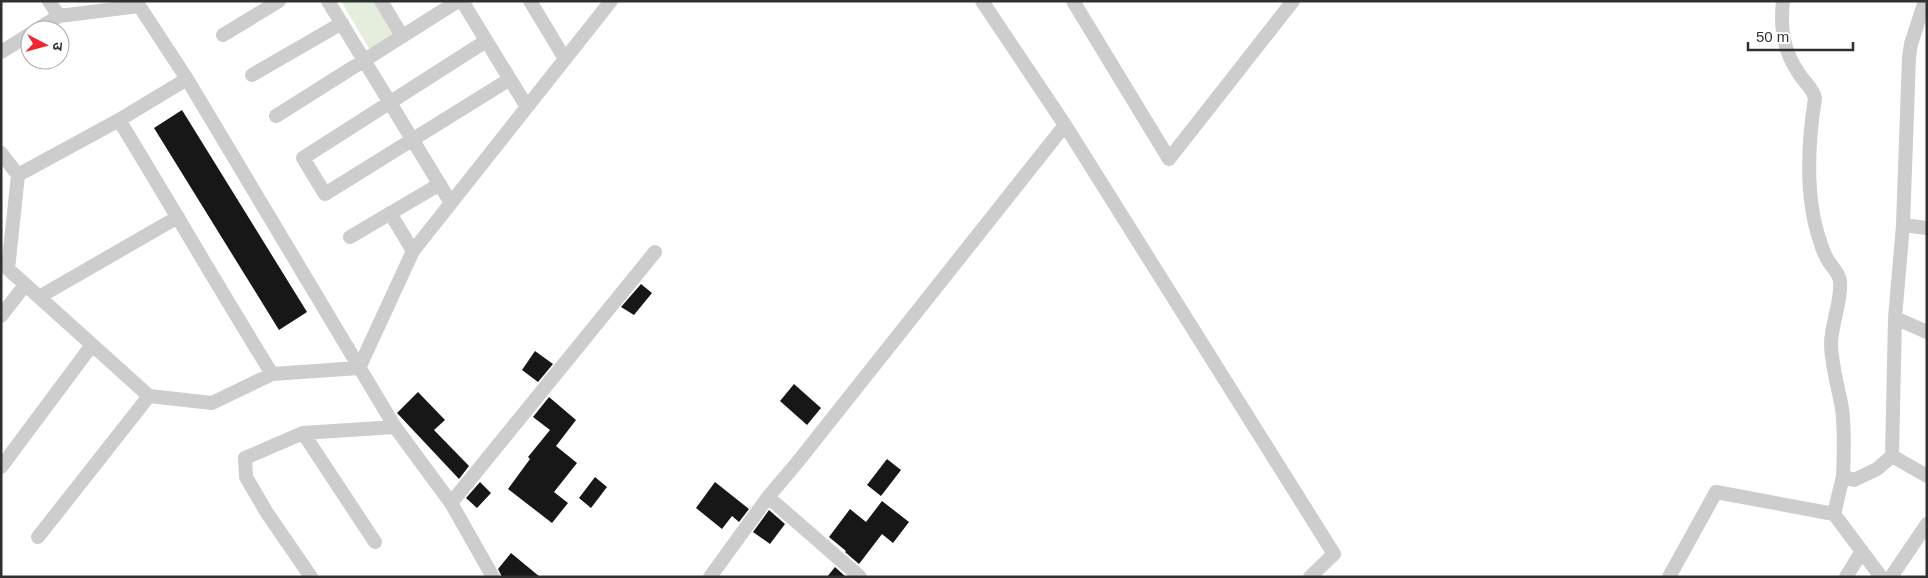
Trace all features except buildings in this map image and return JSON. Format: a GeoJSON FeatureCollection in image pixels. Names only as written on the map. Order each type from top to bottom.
{"type":"FeatureCollection","features":[{"type":"Feature","properties":{"kind":"street"},"geometry":{"type":"LineString","coordinates":[[50,1],[59,16]]}},
{"type":"Feature","properties":{"kind":"street"},"geometry":{"type":"LineString","coordinates":[[223,35],[279,1]]}},
{"type":"Feature","properties":{"kind":"street"},"geometry":{"type":"LineString","coordinates":[[328,1],[451,203]]}},
{"type":"Feature","properties":{"kind":"street"},"geometry":{"type":"LineString","coordinates":[[381,1],[402,36]]}},
{"type":"Feature","properties":{"kind":"street"},"geometry":{"type":"LineString","coordinates":[[276,116],[460,1],[527,107]]}},
{"type":"Feature","properties":{"kind":"street"},"geometry":{"type":"LineString","coordinates":[[530,1],[565,59]]}},
{"type":"Feature","properties":{"kind":"street"},"geometry":{"type":"LineString","coordinates":[[359,368],[413,251],[565,59],[599,7],[611,1]]}},
{"type":"Feature","properties":{"kind":"street"},"geometry":{"type":"LineString","coordinates":[[982,1],[1066,125],[1334,554],[1310,577]]}},
{"type":"Feature","properties":{"kind":"street"},"geometry":{"type":"LineString","coordinates":[[1073,1],[1169,159],[1292,1]]}},
{"type":"Feature","properties":{"kind":"street"},"geometry":{"type":"LineString","coordinates":[[1783,1],[1781,32],[1797,71],[1812,90],[1815,98],[1808,159],[1815,219],[1820,241],[1829,262],[1839,276],[1840,283],[1831,345],[1836,386],[1842,406],[1844,428],[1843,476],[1834,514]]}},
{"type":"Feature","properties":{"kind":"street"},"geometry":{"type":"LineString","coordinates":[[1843,476],[1854,480],[1877,469],[1892,456],[1895,318],[1903,225],[1909,57],[1911,44],[1925,1]]}},
{"type":"Feature","properties":{"kind":"street"},"geometry":{"type":"LineString","coordinates":[[52,20],[59,16],[137,4],[187,79],[394,427],[451,503],[492,577]]}},
{"type":"Feature","properties":{"kind":"street"},"geometry":{"type":"LineString","coordinates":[[252,75],[342,23]]}},
{"type":"Feature","properties":{"kind":"street"},"geometry":{"type":"LineString","coordinates":[[1,52],[20,40]]}},
{"type":"Feature","properties":{"kind":"street"},"geometry":{"type":"LineString","coordinates":[[486,41],[303,158],[326,194],[510,79]]}},
{"type":"Feature","properties":{"kind":"street"},"geometry":{"type":"LineString","coordinates":[[18,175],[119,120],[187,79]]}},
{"type":"Feature","properties":{"kind":"street"},"geometry":{"type":"LineString","coordinates":[[119,120],[178,217],[201,260],[272,374]]}},
{"type":"Feature","properties":{"kind":"street"},"geometry":{"type":"LineString","coordinates":[[710,577],[768,497],[1066,125]]}},
{"type":"Feature","properties":{"kind":"street"},"geometry":{"type":"LineString","coordinates":[[1,153],[18,175],[8,269],[149,396],[212,403],[272,374],[359,368]]}},
{"type":"Feature","properties":{"kind":"street"},"geometry":{"type":"LineString","coordinates":[[350,237],[440,184]]}},
{"type":"Feature","properties":{"kind":"street"},"geometry":{"type":"LineString","coordinates":[[390,213],[413,251]]}},
{"type":"Feature","properties":{"kind":"street"},"geometry":{"type":"LineString","coordinates":[[39,297],[178,217]]}},
{"type":"Feature","properties":{"kind":"street"},"geometry":{"type":"LineString","coordinates":[[1903,225],[1927,228]]}},
{"type":"Feature","properties":{"kind":"street"},"geometry":{"type":"LineString","coordinates":[[451,503],[655,252]]}},
{"type":"Feature","properties":{"kind":"street"},"geometry":{"type":"LineString","coordinates":[[1,316],[25,285]]}},
{"type":"Feature","properties":{"kind":"street"},"geometry":{"type":"LineString","coordinates":[[1895,318],[1927,332]]}},
{"type":"Feature","properties":{"kind":"street"},"geometry":{"type":"LineString","coordinates":[[1,467],[92,345]]}},
{"type":"Feature","properties":{"kind":"street"},"geometry":{"type":"LineString","coordinates":[[38,537],[149,396]]}},
{"type":"Feature","properties":{"kind":"street"},"geometry":{"type":"LineString","coordinates":[[311,577],[267,513],[246,477],[245,458],[303,433],[394,427]]}},
{"type":"Feature","properties":{"kind":"street"},"geometry":{"type":"LineString","coordinates":[[303,433],[375,542]]}},
{"type":"Feature","properties":{"kind":"street"},"geometry":{"type":"LineString","coordinates":[[1892,456],[1927,476]]}},
{"type":"Feature","properties":{"kind":"street"},"geometry":{"type":"LineString","coordinates":[[1669,577],[1716,492],[1834,514],[1881,577]]}},
{"type":"Feature","properties":{"kind":"street"},"geometry":{"type":"LineString","coordinates":[[768,497],[860,577]]}},
{"type":"Feature","properties":{"kind":"street"},"geometry":{"type":"LineString","coordinates":[[1891,577],[1927,524]]}},
{"type":"Feature","properties":{"kind":"street"},"geometry":{"type":"LineString","coordinates":[[1846,577],[1862,551]]}},
{"type":"Feature","properties":{"kind":"green space"},"geometry":{"type":"Polygon","coordinates":[[[341,1],[377,1],[397,34],[370,50],[341,1]]]}}]}
